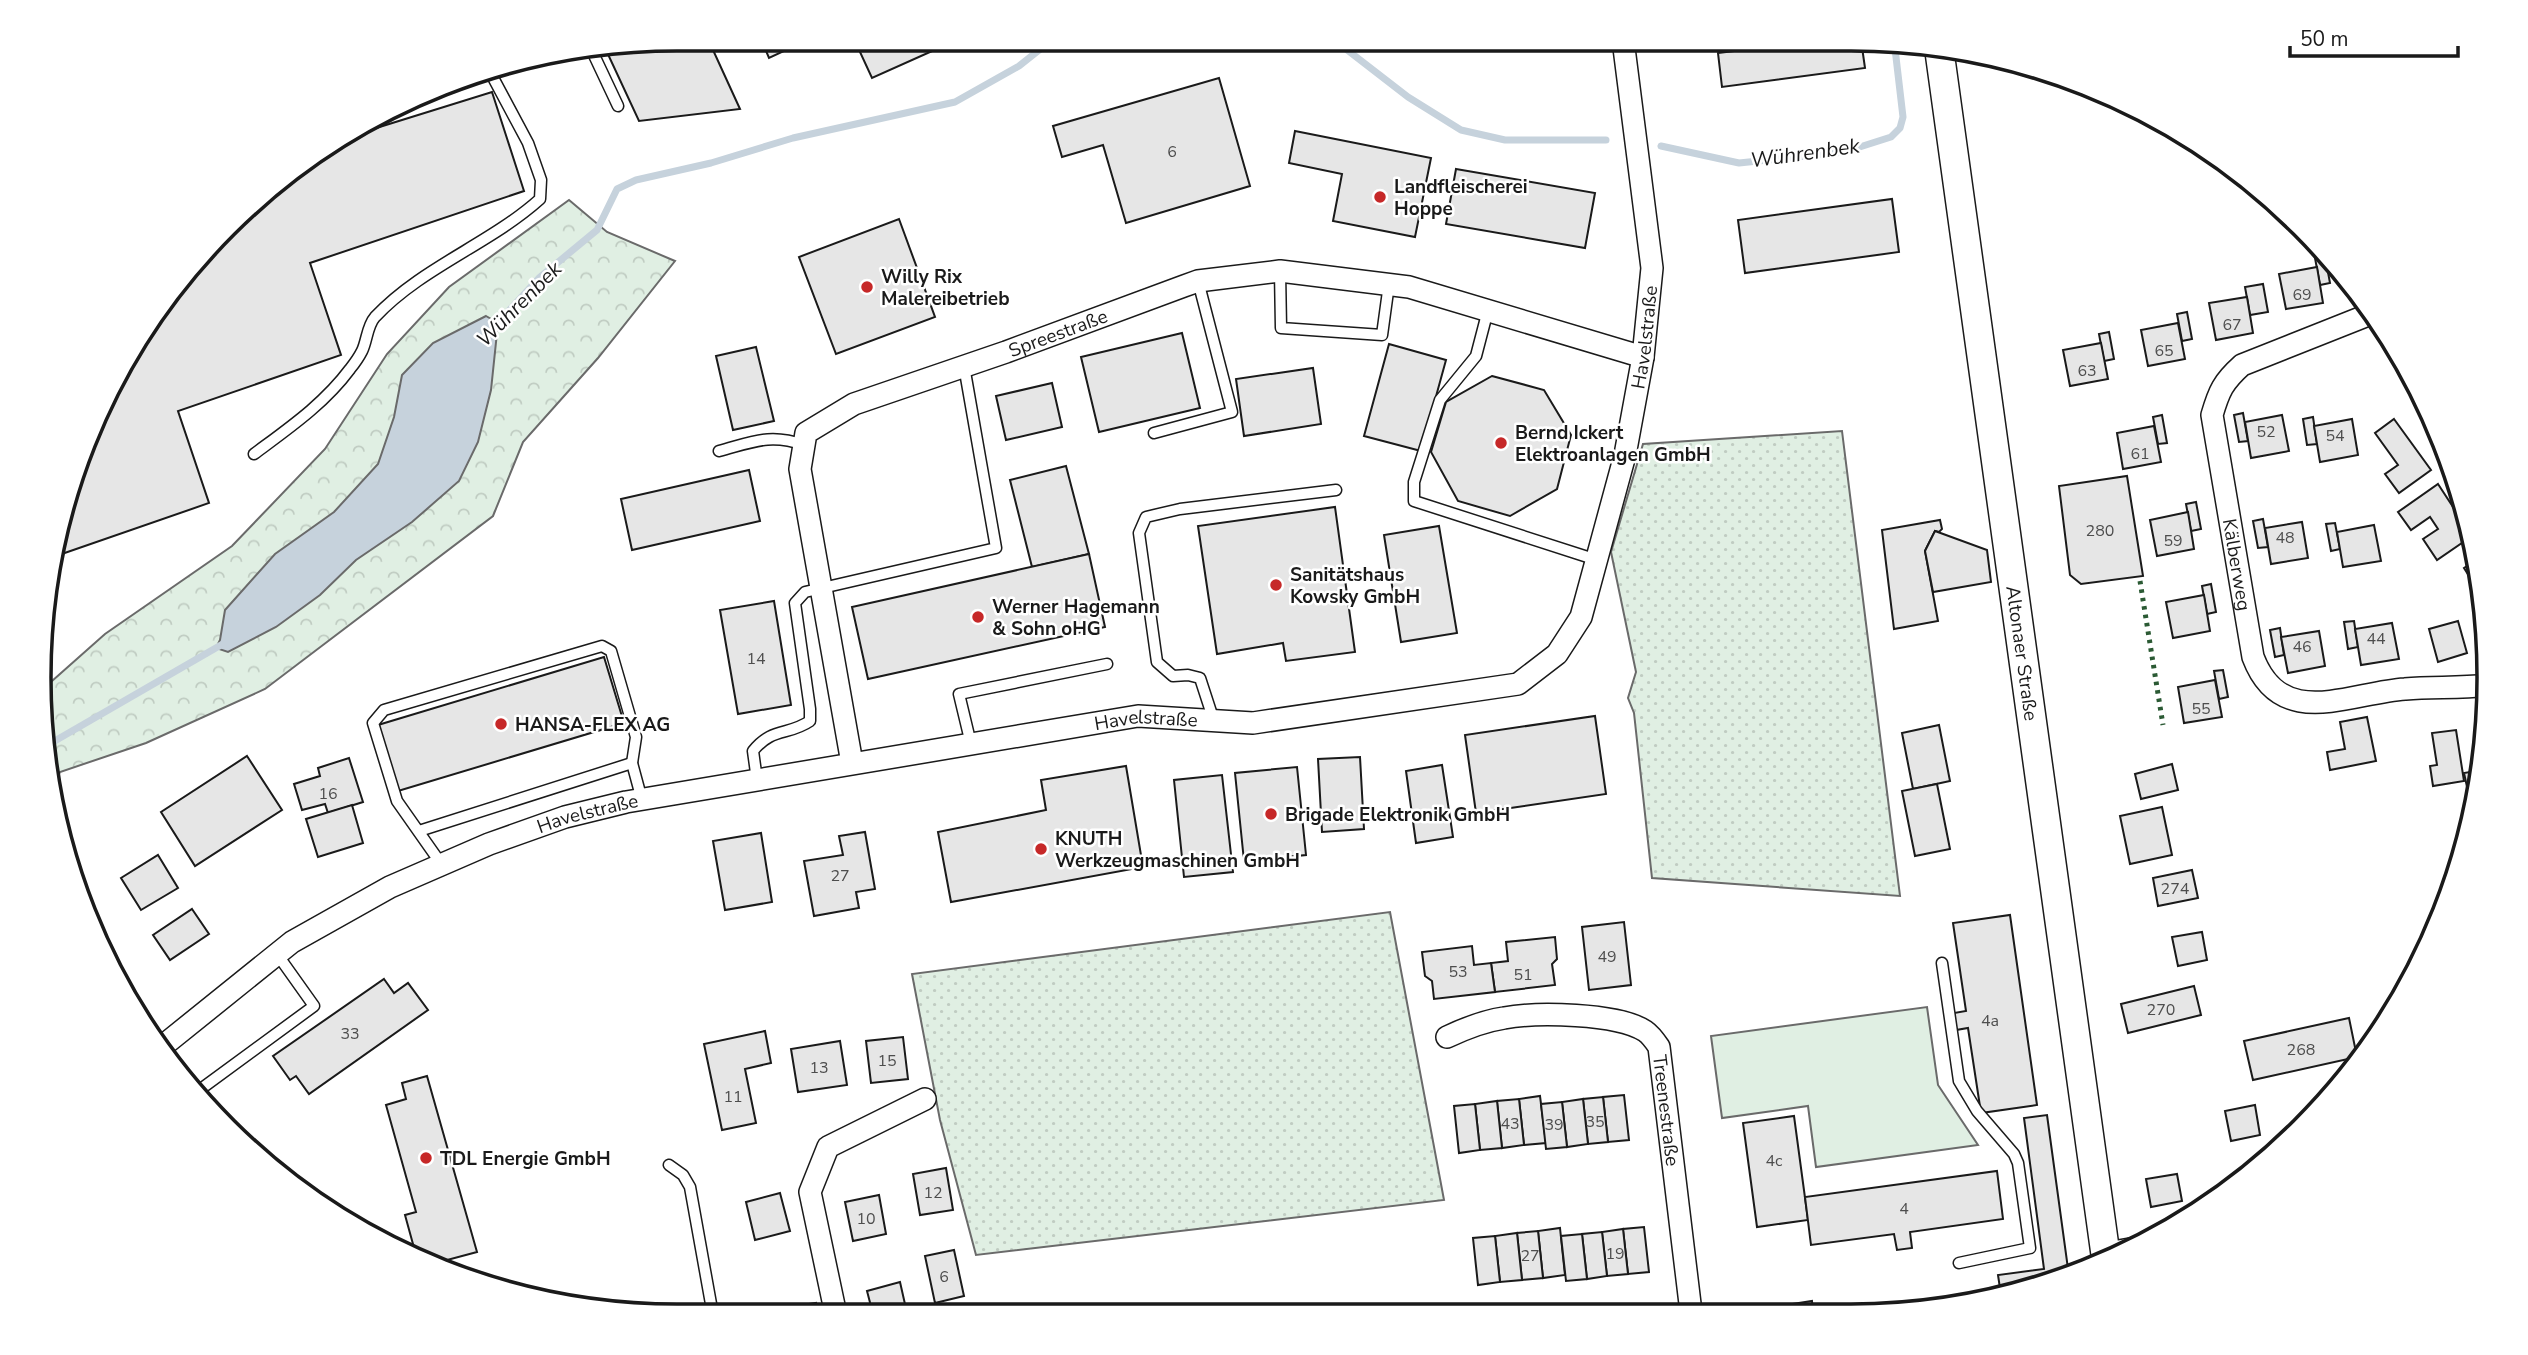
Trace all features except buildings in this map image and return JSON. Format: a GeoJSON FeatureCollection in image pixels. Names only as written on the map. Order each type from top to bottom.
{"type":"FeatureCollection","features":[{"type":"Feature","properties":{"kind":"main road","name":"Altonaer Straße"},"geometry":{"type":"LineString","coordinates":[[1940,57],[2106,1250]]}},
{"type":"Feature","properties":{"kind":"street","name":"Havelstraße"},"geometry":{"type":"LineString","coordinates":[[168,1042],[292,942],[390,887],[565,817],[642,800],[1138,716],[1254,723],[1518,684],[1557,654],[1581,617],[1625,455],[1643,357],[1652,268],[1624,51]]}},
{"type":"Feature","properties":{"kind":"street","name":"Spreestraße"},"geometry":{"type":"LineString","coordinates":[[804,445],[806,433],[854,404],[1198,281],[1280,271],[1409,287],[1643,357]]}},
{"type":"Feature","properties":{"kind":"street","name":"Kälberweg"},"geometry":{"type":"LineString","coordinates":[[2363,317],[2242,365],[2225,380],[2218,394],[2213,415],[2253,657],[2259,675],[2273,690],[2288,698],[2317,704],[2404,689],[2477,687]]}},
{"type":"Feature","properties":{"kind":"street"},"geometry":{"type":"LineString","coordinates":[[804,445],[800,469],[852,764]]}},
{"type":"Feature","properties":{"kind":"street","name":"Treenestraße"},"geometry":{"type":"LineString","coordinates":[[1447,1037],[1475,1024],[1533,1014],[1613,1020],[1644,1030],[1653,1038],[1659,1047],[1690,1304]]}},
{"type":"Feature","properties":{"kind":"street"},"geometry":{"type":"LineString","coordinates":[[834,1304],[810,1192],[828,1147],[925,1099]]}},
{"type":"Feature","properties":{"kind":"lane"},"geometry":{"type":"LineString","coordinates":[[595,56],[618,106]]}},
{"type":"Feature","properties":{"kind":"lane"},"geometry":{"type":"LineString","coordinates":[[254,454],[320,404],[362,351],[373,320],[407,288],[494,234],[540,199],[541,180],[528,144],[494,79]]}},
{"type":"Feature","properties":{"kind":"lane"},"geometry":{"type":"LineString","coordinates":[[1280,271],[1281,328],[1382,335],[1389,284]]}},
{"type":"Feature","properties":{"kind":"lane"},"geometry":{"type":"LineString","coordinates":[[1154,433],[1232,412],[1198,281]]}},
{"type":"Feature","properties":{"kind":"lane"},"geometry":{"type":"LineString","coordinates":[[1488,310],[1476,356],[1440,400],[1414,482],[1414,501],[1597,560]]}},
{"type":"Feature","properties":{"kind":"lane"},"geometry":{"type":"LineString","coordinates":[[757,780],[753,751],[763,739],[801,727],[810,721],[795,603],[805,592],[996,548],[964,366]]}},
{"type":"Feature","properties":{"kind":"lane"},"geometry":{"type":"LineString","coordinates":[[719,451],[770,438],[804,445]]}},
{"type":"Feature","properties":{"kind":"lane"},"geometry":{"type":"LineString","coordinates":[[1214,721],[1200,678],[1188,675],[1173,676],[1157,662],[1139,533],[1146,517],[1180,509],[1336,490]]}},
{"type":"Feature","properties":{"kind":"lane"},"geometry":{"type":"LineString","coordinates":[[442,865],[397,801],[373,723],[384,710],[602,646],[611,651],[636,737],[632,763],[642,800]]}},
{"type":"Feature","properties":{"kind":"lane"},"geometry":{"type":"LineString","coordinates":[[971,744],[959,694],[1107,664]]}},
{"type":"Feature","properties":{"kind":"lane"},"geometry":{"type":"LineString","coordinates":[[419,831],[632,763]]}},
{"type":"Feature","properties":{"kind":"lane"},"geometry":{"type":"LineString","coordinates":[[203,1087],[314,1006],[277,954]]}},
{"type":"Feature","properties":{"kind":"lane"},"geometry":{"type":"LineString","coordinates":[[1942,964],[1959,1081],[1976,1111],[2014,1154],[2018,1163],[2030,1248],[1959,1263]]}},
{"type":"Feature","properties":{"kind":"lane"},"geometry":{"type":"LineString","coordinates":[[669,1165],[682,1175],[690,1187],[711,1304]]}},
{"type":"Feature","properties":{"kind":"green space"},"geometry":{"type":"Polygon","coordinates":[[[569,200],[607,232],[675,261],[598,358],[523,442],[493,516],[265,689],[146,743],[59,775],[51,682],[105,634],[232,546],[325,449],[387,354],[449,287],[569,200]]]}},
{"type":"Feature","properties":{"kind":"green space"},"geometry":{"type":"Polygon","coordinates":[[[1842,431],[1900,896],[1652,878],[1634,713],[1628,698],[1636,672],[1611,552],[1643,444],[1842,431]]]}},
{"type":"Feature","properties":{"kind":"green space"},"geometry":{"type":"Polygon","coordinates":[[[1390,912],[1444,1200],[976,1255],[940,1120],[912,974],[1390,912]]]}},
{"type":"Feature","properties":{"kind":"green space"},"geometry":{"type":"Polygon","coordinates":[[[1927,1007],[1938,1085],[1978,1145],[1816,1167],[1808,1106],[1722,1118],[1711,1036],[1927,1007]]]}},
{"type":"Feature","properties":{"kind":"shaded area"},"geometry":{"type":"Polygon","coordinates":[[[486,316],[498,323],[491,390],[478,442],[459,481],[412,522],[356,560],[320,595],[276,627],[228,652],[216,648],[225,610],[275,554],[334,512],[378,464],[394,417],[402,375],[433,343],[486,316]]]}},
{"type":"Feature","properties":{"kind":"waterway","name":"Wührenbek"},"geometry":{"type":"LineString","coordinates":[[491,330],[539,278],[597,230],[617,189],[636,180],[711,163],[793,138],[955,102],[1019,66],[1038,51]]}},
{"type":"Feature","properties":{"kind":"waterway","name":"Wührenbek"},"geometry":{"type":"LineString","coordinates":[[1349,51],[1408,97],[1461,130],[1505,140],[1606,140]]}},
{"type":"Feature","properties":{"kind":"waterway","name":"Wührenbek"},"geometry":{"type":"LineString","coordinates":[[1661,146],[1739,163],[1844,152],[1891,137],[1900,128],[1903,117],[1895,52]]}},
{"type":"Feature","properties":{"kind":"waterway","name":"Wührenbek"},"geometry":{"type":"LineString","coordinates":[[54,741],[221,645]]}},
{"type":"Feature","properties":{"kind":"hedge"},"geometry":{"type":"LineString","coordinates":[[2140,581],[2163,725]]}},
{"type":"Feature","properties":{"kind":"place","name":"Landfleischerei Hoppe"},"geometry":{"type":"Point","coordinates":[1380,197]}},
{"type":"Feature","properties":{"kind":"place","name":"Willy Rix Malereibetrieb"},"geometry":{"type":"Point","coordinates":[867,287]}},
{"type":"Feature","properties":{"kind":"place","name":"Bernd Ickert Elektroanlagen GmbH"},"geometry":{"type":"Point","coordinates":[1501,443]}},
{"type":"Feature","properties":{"kind":"place","name":"Sanitätshaus Kowsky GmbH"},"geometry":{"type":"Point","coordinates":[1276,585]}},
{"type":"Feature","properties":{"kind":"place","name":"Werner Hagemann & Sohn oHG"},"geometry":{"type":"Point","coordinates":[978,617]}},
{"type":"Feature","properties":{"kind":"place","name":"HANSA-FLEX AG"},"geometry":{"type":"Point","coordinates":[501,724]}},
{"type":"Feature","properties":{"kind":"place","name":"Brigade Elektronik GmbH"},"geometry":{"type":"Point","coordinates":[1271,814]}},
{"type":"Feature","properties":{"kind":"place","name":"KNUTH Werkzeugmaschinen GmbH"},"geometry":{"type":"Point","coordinates":[1041,849]}},
{"type":"Feature","properties":{"kind":"place","name":"TDL Energie GmbH"},"geometry":{"type":"Point","coordinates":[426,1158]}}]}
